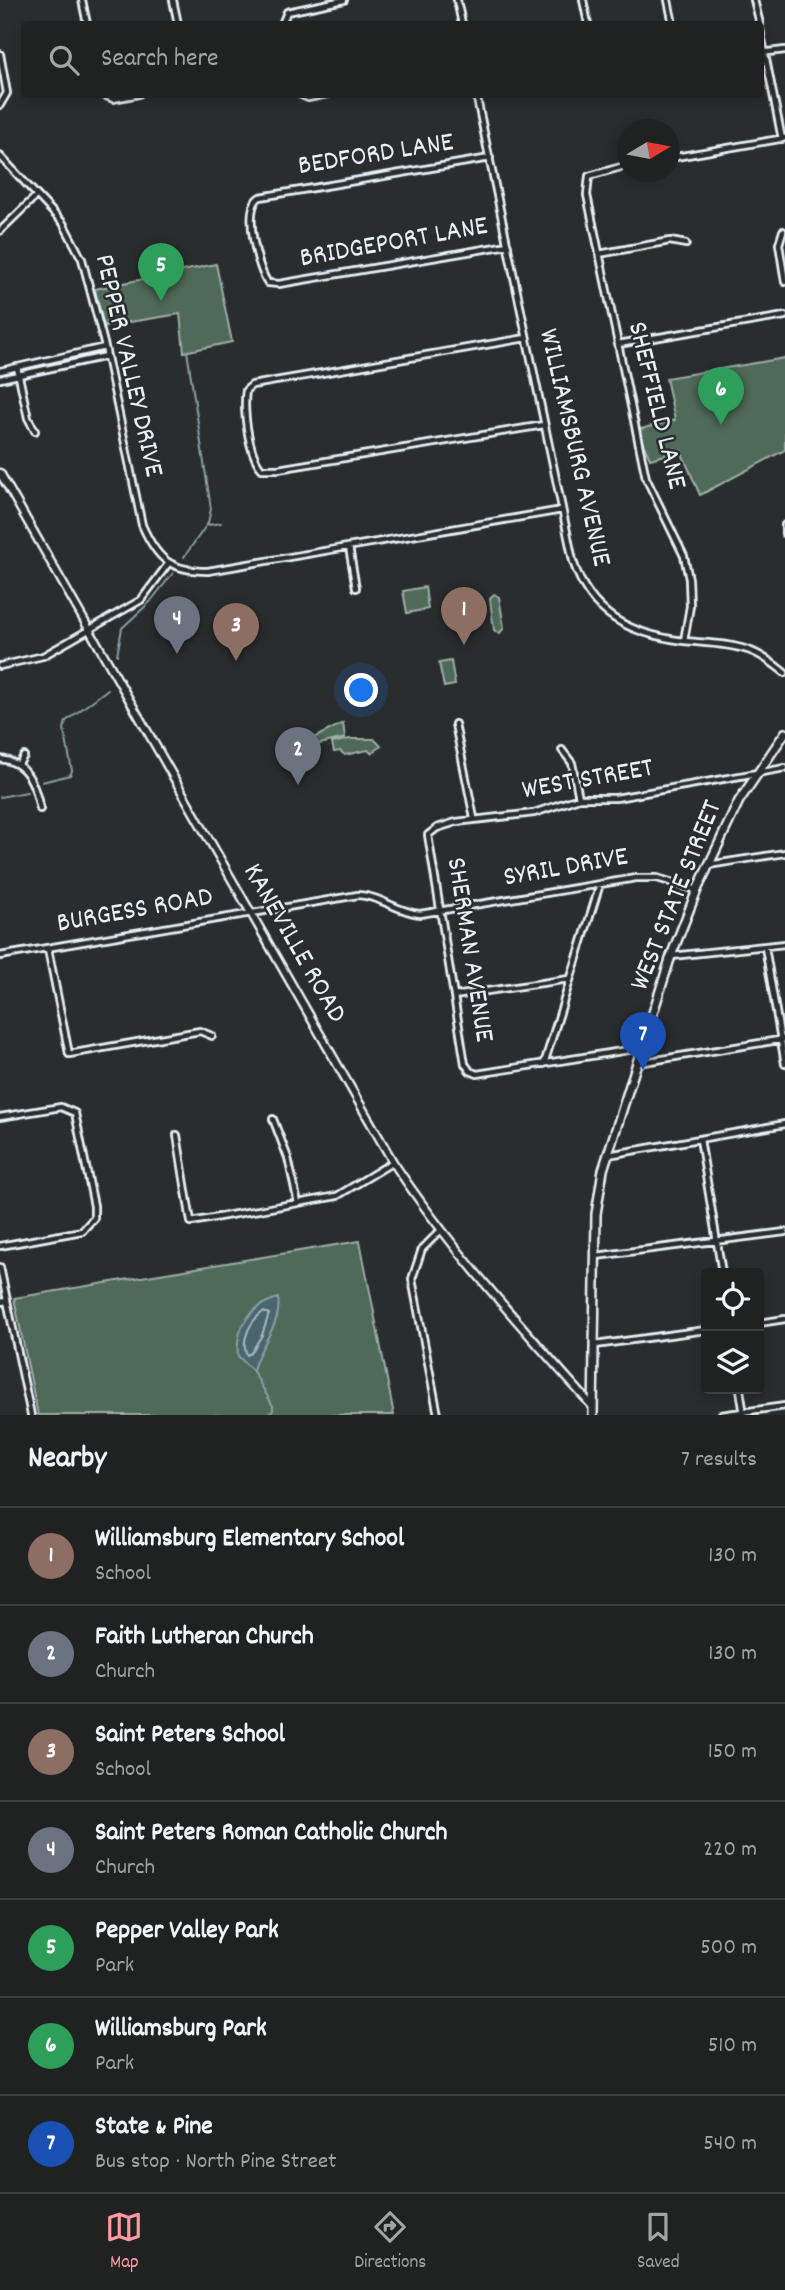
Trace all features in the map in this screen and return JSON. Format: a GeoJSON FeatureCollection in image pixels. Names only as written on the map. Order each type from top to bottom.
{"type":"FeatureCollection","features":[{"type":"Feature","properties":{"kind":"main road","name":"KANEVILLE ROAD"},"geometry":{"type":"LineString","coordinates":[[0,473],[393,1161],[441,1230],[593,1411]]}},
{"type":"Feature","properties":{"kind":"main road","name":"WEST STATE STREET"},"geometry":{"type":"LineString","coordinates":[[593,1411],[598,1190],[607,1155],[671,956],[707,865],[722,832],[785,733]]}},
{"type":"Feature","properties":{"kind":"street"},"geometry":{"type":"LineString","coordinates":[[82,0],[86,21]]}},
{"type":"Feature","properties":{"kind":"street"},"geometry":{"type":"LineString","coordinates":[[173,0],[177,21]]}},
{"type":"Feature","properties":{"kind":"street"},"geometry":{"type":"LineString","coordinates":[[282,21],[283,17],[296,8],[344,0]]}},
{"type":"Feature","properties":{"kind":"street"},"geometry":{"type":"LineString","coordinates":[[457,0],[461,21]]}},
{"type":"Feature","properties":{"kind":"street"},"geometry":{"type":"LineString","coordinates":[[583,0],[586,21]]}},
{"type":"Feature","properties":{"kind":"street"},"geometry":{"type":"LineString","coordinates":[[668,0],[672,21]]}},
{"type":"Feature","properties":{"kind":"street"},"geometry":{"type":"LineString","coordinates":[[754,0],[759,21]]}},
{"type":"Feature","properties":{"kind":"street"},"geometry":{"type":"LineString","coordinates":[[764,53],[785,50]]}},
{"type":"Feature","properties":{"kind":"street"},"geometry":{"type":"LineString","coordinates":[[0,54],[7,93],[0,105]]}},
{"type":"Feature","properties":{"kind":"street"},"geometry":{"type":"LineString","coordinates":[[680,156],[784,138],[764,57]]}},
{"type":"Feature","properties":{"kind":"street","name":"WILLIAMSBURG AVENUE"},"geometry":{"type":"LineString","coordinates":[[477,98],[578,576],[591,600],[604,612],[634,629],[684,641],[748,649],[785,673]]}},
{"type":"Feature","properties":{"kind":"street","name":"PEPPER VALLEY DRIVE"},"geometry":{"type":"LineString","coordinates":[[0,156],[63,223],[76,243],[107,355],[142,525],[150,543],[168,564]]}},
{"type":"Feature","properties":{"kind":"street","name":"BEDFORD LANE"},"geometry":{"type":"LineString","coordinates":[[287,283],[268,282],[260,270],[251,208],[255,200],[270,195],[490,158]]}},
{"type":"Feature","properties":{"kind":"street","name":"SHEFFIELD LANE"},"geometry":{"type":"LineString","coordinates":[[617,168],[589,176],[587,195],[646,478],[684,556],[689,579],[690,606],[684,641]]}},
{"type":"Feature","properties":{"kind":"street"},"geometry":{"type":"LineString","coordinates":[[0,231],[36,196]]}},
{"type":"Feature","properties":{"kind":"street"},"geometry":{"type":"LineString","coordinates":[[783,231],[779,244],[785,282]]}},
{"type":"Feature","properties":{"kind":"street"},"geometry":{"type":"LineString","coordinates":[[599,254],[670,241],[686,244]]}},
{"type":"Feature","properties":{"kind":"street","name":"BRIDGEPORT LANE"},"geometry":{"type":"LineString","coordinates":[[287,283],[508,245]]}},
{"type":"Feature","properties":{"kind":"street"},"geometry":{"type":"LineString","coordinates":[[618,344],[785,316]]}},
{"type":"Feature","properties":{"kind":"street"},"geometry":{"type":"LineString","coordinates":[[526,338],[251,385],[245,396],[255,461],[262,469],[278,469],[544,425]]}},
{"type":"Feature","properties":{"kind":"street"},"geometry":{"type":"LineString","coordinates":[[0,371],[105,347]]}},
{"type":"Feature","properties":{"kind":"street"},"geometry":{"type":"LineString","coordinates":[[0,379],[107,355]]}},
{"type":"Feature","properties":{"kind":"street"},"geometry":{"type":"LineString","coordinates":[[17,367],[28,418],[35,431]]}},
{"type":"Feature","properties":{"kind":"street"},"geometry":{"type":"LineString","coordinates":[[0,666],[43,656],[90,631],[141,600],[168,564],[187,571],[208,571],[562,510]]}},
{"type":"Feature","properties":{"kind":"street"},"geometry":{"type":"LineString","coordinates":[[785,525],[785,534]]}},
{"type":"Feature","properties":{"kind":"street"},"geometry":{"type":"LineString","coordinates":[[349,547],[356,588]]}},
{"type":"Feature","properties":{"kind":"street"},"geometry":{"type":"LineString","coordinates":[[455,724],[474,818]]}},
{"type":"Feature","properties":{"kind":"street"},"geometry":{"type":"LineString","coordinates":[[562,750],[572,763],[579,798]]}},
{"type":"Feature","properties":{"kind":"street"},"geometry":{"type":"LineString","coordinates":[[18,765],[24,757]]}},
{"type":"Feature","properties":{"kind":"street"},"geometry":{"type":"LineString","coordinates":[[0,759],[18,765],[34,784],[40,809]]}},
{"type":"Feature","properties":{"kind":"street","name":"WEST STREET"},"geometry":{"type":"LineString","coordinates":[[428,835],[437,828],[474,818],[534,813],[579,798],[616,797],[785,768]]}},
{"type":"Feature","properties":{"kind":"street","name":"SHERMAN AVENUE"},"geometry":{"type":"LineString","coordinates":[[428,835],[465,1064],[470,1071],[477,1074],[544,1064]]}},
{"type":"Feature","properties":{"kind":"street"},"geometry":{"type":"LineString","coordinates":[[707,865],[785,853]]}},
{"type":"Feature","properties":{"kind":"street","name":"SYRIL DRIVE"},"geometry":{"type":"LineString","coordinates":[[440,912],[647,877],[697,890]]}},
{"type":"Feature","properties":{"kind":"street"},"geometry":{"type":"LineString","coordinates":[[600,884],[544,1064],[642,1048]]}},
{"type":"Feature","properties":{"kind":"street","name":"BURGESS ROAD"},"geometry":{"type":"LineString","coordinates":[[0,956],[358,895],[372,897],[412,913],[440,912]]}},
{"type":"Feature","properties":{"kind":"street"},"geometry":{"type":"LineString","coordinates":[[671,956],[785,944]]}},
{"type":"Feature","properties":{"kind":"street"},"geometry":{"type":"LineString","coordinates":[[765,947],[783,1039],[785,1064]]}},
{"type":"Feature","properties":{"kind":"street"},"geometry":{"type":"LineString","coordinates":[[48,948],[71,1054],[200,1031],[212,1036]]}},
{"type":"Feature","properties":{"kind":"street"},"geometry":{"type":"LineString","coordinates":[[454,996],[569,979]]}},
{"type":"Feature","properties":{"kind":"street"},"geometry":{"type":"LineString","coordinates":[[637,1063],[783,1039]]}},
{"type":"Feature","properties":{"kind":"street"},"geometry":{"type":"LineString","coordinates":[[0,1117],[61,1107],[75,1113],[94,1206],[94,1218],[82,1231],[0,1246]]}},
{"type":"Feature","properties":{"kind":"street"},"geometry":{"type":"LineString","coordinates":[[273,1119],[288,1157],[298,1203]]}},
{"type":"Feature","properties":{"kind":"street"},"geometry":{"type":"LineString","coordinates":[[607,1155],[785,1124]]}},
{"type":"Feature","properties":{"kind":"street"},"geometry":{"type":"LineString","coordinates":[[177,1135],[191,1222],[337,1196],[393,1161]]}},
{"type":"Feature","properties":{"kind":"street"},"geometry":{"type":"LineString","coordinates":[[700,1139],[721,1268]]}},
{"type":"Feature","properties":{"kind":"street"},"geometry":{"type":"LineString","coordinates":[[438,1415],[412,1279],[422,1249],[441,1230]]}},
{"type":"Feature","properties":{"kind":"street"},"geometry":{"type":"LineString","coordinates":[[596,1256],[785,1232]]}},
{"type":"Feature","properties":{"kind":"street"},"geometry":{"type":"LineString","coordinates":[[0,1267],[31,1415]]}},
{"type":"Feature","properties":{"kind":"street"},"geometry":{"type":"LineString","coordinates":[[0,1302],[7,1301]]}},
{"type":"Feature","properties":{"kind":"street"},"geometry":{"type":"LineString","coordinates":[[764,1322],[785,1319]]}},
{"type":"Feature","properties":{"kind":"street"},"geometry":{"type":"LineString","coordinates":[[594,1346],[701,1331]]}},
{"type":"Feature","properties":{"kind":"street"},"geometry":{"type":"LineString","coordinates":[[741,1394],[744,1413]]}},
{"type":"Feature","properties":{"kind":"street"},"geometry":{"type":"LineString","coordinates":[[721,1415],[785,1406]]}},
{"type":"Feature","properties":{"kind":"green space"},"geometry":{"type":"Polygon","coordinates":[[[216,264],[232,342],[184,352],[180,314],[104,326],[95,289],[216,264]]]}},
{"type":"Feature","properties":{"kind":"green space"},"geometry":{"type":"Polygon","coordinates":[[[785,358],[785,450],[700,495],[681,451],[650,459],[637,430],[675,420],[666,378],[785,358]]]}},
{"type":"Feature","properties":{"kind":"green space"},"geometry":{"type":"Polygon","coordinates":[[[425,587],[428,609],[407,613],[403,591],[425,587]]]}},
{"type":"Feature","properties":{"kind":"green space"},"geometry":{"type":"Polygon","coordinates":[[[494,594],[499,597],[504,628],[499,634],[494,630],[490,599],[494,594]]]}},
{"type":"Feature","properties":{"kind":"green space"},"geometry":{"type":"Polygon","coordinates":[[[451,661],[455,685],[444,687],[439,663],[451,661]]]}},
{"type":"Feature","properties":{"kind":"green space"},"geometry":{"type":"Polygon","coordinates":[[[343,723],[345,738],[316,745],[310,740],[343,723]]]}},
{"type":"Feature","properties":{"kind":"green space"},"geometry":{"type":"Polygon","coordinates":[[[350,739],[374,739],[381,746],[371,753],[368,750],[345,755],[340,751],[334,752],[332,743],[350,739]]]}},
{"type":"Feature","properties":{"kind":"green space"},"geometry":{"type":"Polygon","coordinates":[[[360,1241],[394,1415],[38,1415],[14,1298],[360,1241]]]}},
{"type":"Feature","properties":{"kind":"water"},"geometry":{"type":"Polygon","coordinates":[[[278,1298],[277,1317],[253,1371],[238,1356],[239,1335],[253,1312],[278,1298]]]}},
{"type":"Feature","properties":{"kind":"waterway"},"geometry":{"type":"LineString","coordinates":[[184,557],[208,523],[211,509],[187,351]]}},
{"type":"Feature","properties":{"kind":"waterway"},"geometry":{"type":"LineString","coordinates":[[208,525],[221,523]]}},
{"type":"Feature","properties":{"kind":"waterway"},"geometry":{"type":"LineString","coordinates":[[117,655],[122,628],[150,602],[173,573]]}},
{"type":"Feature","properties":{"kind":"waterway"},"geometry":{"type":"LineString","coordinates":[[42,782],[70,775],[72,771],[64,729],[66,721],[108,689]]}},
{"type":"Feature","properties":{"kind":"waterway"},"geometry":{"type":"LineString","coordinates":[[0,797],[27,792]]}},
{"type":"Feature","properties":{"kind":"waterway"},"geometry":{"type":"LineString","coordinates":[[253,1371],[273,1406],[273,1411],[266,1415]]}},
{"type":"Feature","properties":{"kind":"place","name":"Pepper Valley Park"},"geometry":{"type":"Point","coordinates":[161,301]}},
{"type":"Feature","properties":{"kind":"place","name":"Williamsburg Park"},"geometry":{"type":"Point","coordinates":[721,425]}},
{"type":"Feature","properties":{"kind":"place","name":"Williamsburg Elementary School"},"geometry":{"type":"Point","coordinates":[464,645]}},
{"type":"Feature","properties":{"kind":"place","name":"Saint Peters Roman Catholic Church"},"geometry":{"type":"Point","coordinates":[177,654]}},
{"type":"Feature","properties":{"kind":"place","name":"Saint Peters School"},"geometry":{"type":"Point","coordinates":[236,661]}},
{"type":"Feature","properties":{"kind":"place","name":"Faith Lutheran Church"},"geometry":{"type":"Point","coordinates":[298,785]}},
{"type":"Feature","properties":{"kind":"place","name":"State & Pine"},"geometry":{"type":"Point","coordinates":[643,1070]}}]}
